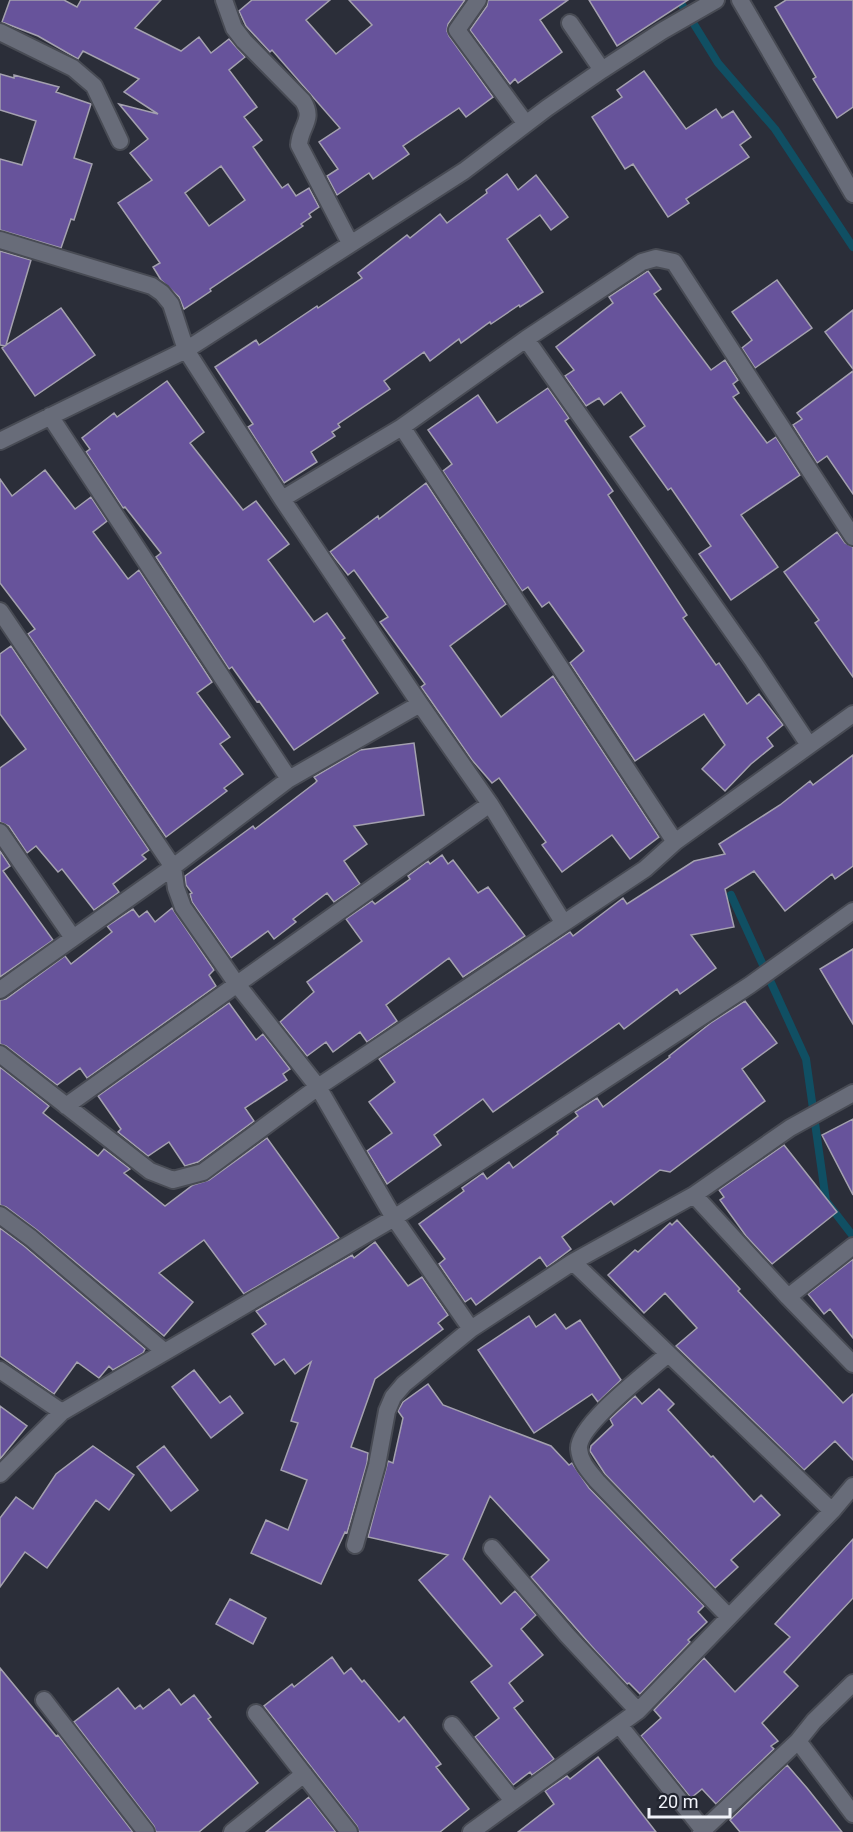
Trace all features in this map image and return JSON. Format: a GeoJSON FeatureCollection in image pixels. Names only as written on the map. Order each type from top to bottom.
{"type":"FeatureCollection","features":[{"type":"Feature","properties":{"kind":"street"},"geometry":{"type":"LineString","coordinates":[[224,0],[234,28],[307,108],[309,118],[299,145],[350,243]]}},
{"type":"Feature","properties":{"kind":"street"},"geometry":{"type":"LineString","coordinates":[[478,0],[457,30],[526,124]]}},
{"type":"Feature","properties":{"kind":"street"},"geometry":{"type":"LineString","coordinates":[[0,441],[186,350],[464,171],[602,70],[716,0]]}},
{"type":"Feature","properties":{"kind":"street"},"geometry":{"type":"LineString","coordinates":[[740,0],[853,194]]}},
{"type":"Feature","properties":{"kind":"street"},"geometry":{"type":"LineString","coordinates":[[570,23],[602,70]]}},
{"type":"Feature","properties":{"kind":"street"},"geometry":{"type":"LineString","coordinates":[[0,32],[73,68],[94,86],[120,141]]}},
{"type":"Feature","properties":{"kind":"street"},"geometry":{"type":"LineString","coordinates":[[0,240],[152,286],[162,293],[171,304],[186,350],[282,500],[490,804],[563,922]]}},
{"type":"Feature","properties":{"kind":"street"},"geometry":{"type":"LineString","coordinates":[[282,500],[402,427],[526,339],[642,262],[656,258],[674,262],[853,537]]}},
{"type":"Feature","properties":{"kind":"street"},"geometry":{"type":"LineString","coordinates":[[526,339],[753,661],[809,745]]}},
{"type":"Feature","properties":{"kind":"street"},"geometry":{"type":"LineString","coordinates":[[50,416],[289,779]]}},
{"type":"Feature","properties":{"kind":"street"},"geometry":{"type":"LineString","coordinates":[[402,427],[675,842]]}},
{"type":"Feature","properties":{"kind":"street"},"geometry":{"type":"LineString","coordinates":[[0,611],[173,867],[176,888],[183,907],[236,983],[318,1087],[394,1218],[471,1329]]}},
{"type":"Feature","properties":{"kind":"street"},"geometry":{"type":"LineString","coordinates":[[0,990],[173,867],[289,779],[420,704]]}},
{"type":"Feature","properties":{"kind":"street"},"geometry":{"type":"LineString","coordinates":[[0,1054],[150,1170],[173,1180],[203,1172],[318,1087],[645,869],[675,842],[853,714]]}},
{"type":"Feature","properties":{"kind":"street"},"geometry":{"type":"LineString","coordinates":[[66,1106],[490,804]]}},
{"type":"Feature","properties":{"kind":"street"},"geometry":{"type":"LineString","coordinates":[[0,832],[73,938]]}},
{"type":"Feature","properties":{"kind":"street"},"geometry":{"type":"LineString","coordinates":[[0,1474],[62,1412],[394,1218],[750,985],[853,911]]}},
{"type":"Feature","properties":{"kind":"street"},"geometry":{"type":"LineString","coordinates":[[356,1545],[377,1465],[387,1411],[393,1397],[404,1384],[471,1329],[573,1262],[693,1195],[790,1128],[853,1093]]}},
{"type":"Feature","properties":{"kind":"street"},"geometry":{"type":"LineString","coordinates":[[693,1195],[788,1298],[853,1364]]}},
{"type":"Feature","properties":{"kind":"street"},"geometry":{"type":"LineString","coordinates":[[0,1215],[31,1238],[165,1352]]}},
{"type":"Feature","properties":{"kind":"street"},"geometry":{"type":"LineString","coordinates":[[788,1298],[849,1249]]}},
{"type":"Feature","properties":{"kind":"street"},"geometry":{"type":"LineString","coordinates":[[573,1262],[832,1511]]}},
{"type":"Feature","properties":{"kind":"street"},"geometry":{"type":"LineString","coordinates":[[668,1354],[596,1418],[583,1435],[578,1447],[581,1461],[597,1481],[728,1616]]}},
{"type":"Feature","properties":{"kind":"street"},"geometry":{"type":"LineString","coordinates":[[0,1371],[62,1412]]}},
{"type":"Feature","properties":{"kind":"street"},"geometry":{"type":"LineString","coordinates":[[471,1832],[638,1711],[832,1511],[853,1486]]}},
{"type":"Feature","properties":{"kind":"street"},"geometry":{"type":"LineString","coordinates":[[492,1548],[567,1635],[638,1711]]}},
{"type":"Feature","properties":{"kind":"street"},"geometry":{"type":"LineString","coordinates":[[620,1726],[703,1831],[798,1741],[853,1683]]}},
{"type":"Feature","properties":{"kind":"street"},"geometry":{"type":"LineString","coordinates":[[45,1700],[146,1832]]}},
{"type":"Feature","properties":{"kind":"street"},"geometry":{"type":"LineString","coordinates":[[256,1713],[350,1832]]}},
{"type":"Feature","properties":{"kind":"street"},"geometry":{"type":"LineString","coordinates":[[452,1725],[513,1801]]}},
{"type":"Feature","properties":{"kind":"street"},"geometry":{"type":"LineString","coordinates":[[798,1741],[853,1814]]}},
{"type":"Feature","properties":{"kind":"street"},"geometry":{"type":"LineString","coordinates":[[232,1832],[303,1774]]}},
{"type":"Feature","properties":{"kind":"building"},"geometry":{"type":"Polygon","coordinates":[[[10,0],[64,0],[77,7],[81,0],[161,0],[135,28],[181,51],[199,37],[211,53],[229,39],[245,57],[229,70],[257,107],[244,117],[262,140],[253,147],[282,188],[288,184],[296,196],[309,188],[319,207],[309,214],[311,217],[301,224],[303,226],[184,309],[179,297],[161,280],[153,267],[160,263],[118,203],[152,180],[130,153],[148,139],[119,104],[158,114],[124,92],[139,79],[83,51],[78,59],[38,36],[2,22],[10,0]],[[221,166],[185,193],[209,226],[245,200],[221,166]]]}},
{"type":"Feature","properties":{"kind":"building"},"geometry":{"type":"Polygon","coordinates":[[[252,0],[330,0],[306,20],[336,54],[372,25],[349,0],[465,0],[448,24],[447,31],[493,97],[466,117],[459,108],[403,146],[409,154],[373,179],[369,173],[337,195],[327,176],[338,169],[319,142],[340,128],[272,50],[270,52],[246,26],[239,11],[252,0]]]}},
{"type":"Feature","properties":{"kind":"building"},"geometry":{"type":"Polygon","coordinates":[[[488,0],[568,0],[540,20],[562,52],[518,83],[515,79],[510,84],[470,30],[487,6],[488,0]]]}},
{"type":"Feature","properties":{"kind":"building"},"geometry":{"type":"Polygon","coordinates":[[[589,0],[688,0],[617,46],[589,0]]]}},
{"type":"Feature","properties":{"kind":"building"},"geometry":{"type":"Polygon","coordinates":[[[786,0],[853,0],[853,107],[837,118],[813,79],[816,77],[775,7],[786,0]]]}},
{"type":"Feature","properties":{"kind":"building"},"geometry":{"type":"Polygon","coordinates":[[[644,71],[686,129],[716,109],[722,118],[733,111],[751,137],[740,145],[749,157],[686,199],[689,203],[668,217],[633,164],[625,169],[592,117],[622,97],[617,90],[644,71]]]}},
{"type":"Feature","properties":{"kind":"building"},"geometry":{"type":"Polygon","coordinates":[[[0,74],[14,78],[14,75],[59,87],[56,92],[91,104],[74,158],[92,164],[74,220],[71,219],[61,248],[0,230],[0,159],[22,165],[36,121],[0,110],[0,74]]]}},
{"type":"Feature","properties":{"kind":"building"},"geometry":{"type":"Polygon","coordinates":[[[507,174],[518,190],[536,175],[568,217],[551,230],[540,215],[507,239],[543,292],[491,324],[490,322],[461,343],[459,339],[430,361],[424,352],[384,381],[390,389],[338,424],[340,427],[332,432],[335,436],[311,452],[317,462],[284,483],[248,427],[253,424],[215,367],[256,340],[259,345],[317,306],[318,308],[362,278],[358,273],[407,235],[410,238],[440,214],[447,223],[487,193],[486,190],[507,174]]]}},
{"type":"Feature","properties":{"kind":"building"},"geometry":{"type":"Polygon","coordinates":[[[0,251],[31,260],[6,345],[61,308],[95,355],[35,396],[2,348],[5,346],[0,345],[0,251]]]}},
{"type":"Feature","properties":{"kind":"building"},"geometry":{"type":"Polygon","coordinates":[[[648,271],[661,289],[654,294],[711,370],[725,360],[738,380],[733,384],[739,393],[733,397],[767,443],[776,437],[800,475],[741,515],[778,567],[731,600],[699,554],[711,546],[671,488],[668,490],[630,437],[645,426],[621,392],[604,405],[599,398],[586,406],[565,376],[574,370],[556,347],[613,303],[609,297],[648,271]]]}},
{"type":"Feature","properties":{"kind":"building"},"geometry":{"type":"Polygon","coordinates":[[[777,280],[812,328],[755,368],[742,348],[752,340],[732,312],[777,280]]]}},
{"type":"Feature","properties":{"kind":"building"},"geometry":{"type":"Polygon","coordinates":[[[853,310],[853,369],[825,332],[853,310]]]}},
{"type":"Feature","properties":{"kind":"building"},"geometry":{"type":"Polygon","coordinates":[[[853,371],[853,494],[827,456],[817,463],[793,425],[802,419],[797,413],[853,371]]]}},
{"type":"Feature","properties":{"kind":"building"},"geometry":{"type":"Polygon","coordinates":[[[167,381],[204,432],[190,443],[243,510],[256,501],[289,544],[268,560],[314,622],[327,613],[345,638],[342,640],[378,693],[294,750],[232,667],[229,669],[156,557],[161,553],[125,507],[123,508],[86,452],[90,449],[82,438],[114,413],[117,417],[167,381]]]}},
{"type":"Feature","properties":{"kind":"building"},"geometry":{"type":"Polygon","coordinates":[[[548,388],[569,418],[565,421],[613,491],[608,495],[687,615],[683,618],[716,665],[719,663],[747,704],[759,694],[783,725],[767,738],[773,746],[751,764],[725,791],[702,769],[725,745],[704,714],[635,761],[570,663],[584,651],[549,602],[542,607],[528,587],[522,591],[443,471],[452,464],[428,430],[478,395],[497,423],[548,388]]]}},
{"type":"Feature","properties":{"kind":"building"},"geometry":{"type":"Polygon","coordinates":[[[45,470],[75,509],[91,497],[107,521],[93,532],[128,579],[139,570],[212,682],[197,693],[230,737],[220,744],[243,774],[224,788],[227,791],[166,837],[28,634],[35,629],[0,583],[0,479],[12,496],[45,470]]]}},
{"type":"Feature","properties":{"kind":"building"},"geometry":{"type":"Polygon","coordinates":[[[426,483],[506,604],[450,646],[501,717],[553,676],[659,837],[630,859],[612,835],[562,872],[542,845],[546,842],[499,778],[492,783],[472,760],[421,687],[425,684],[380,622],[388,617],[354,570],[348,575],[330,552],[378,516],[379,519],[426,483]]]}},
{"type":"Feature","properties":{"kind":"building"},"geometry":{"type":"Polygon","coordinates":[[[837,532],[845,543],[853,547],[853,677],[815,623],[819,620],[784,572],[837,532]]]}},
{"type":"Feature","properties":{"kind":"building"},"geometry":{"type":"Polygon","coordinates":[[[11,646],[149,850],[142,855],[146,859],[113,884],[119,892],[94,910],[62,869],[58,872],[36,846],[27,853],[9,826],[0,822],[0,768],[26,749],[0,714],[0,654],[11,646]]]}},
{"type":"Feature","properties":{"kind":"building"},"geometry":{"type":"Polygon","coordinates":[[[414,743],[424,815],[354,826],[367,844],[344,861],[360,884],[334,902],[327,893],[293,919],[296,922],[274,939],[268,931],[231,958],[192,902],[190,894],[192,893],[186,885],[185,876],[253,826],[255,829],[315,783],[317,781],[314,777],[360,750],[414,743]]]}},
{"type":"Feature","properties":{"kind":"building"},"geometry":{"type":"Polygon","coordinates":[[[853,755],[853,866],[835,879],[832,874],[785,911],[754,871],[725,889],[734,927],[691,935],[716,968],[680,994],[677,989],[624,1029],[619,1023],[493,1112],[483,1099],[434,1135],[441,1145],[387,1184],[367,1151],[392,1133],[369,1102],[395,1082],[379,1059],[570,932],[573,936],[623,898],[627,904],[694,861],[725,854],[719,844],[780,805],[810,781],[813,785],[853,755]]]}},
{"type":"Feature","properties":{"kind":"building"},"geometry":{"type":"Polygon","coordinates":[[[0,851],[10,866],[3,871],[53,940],[0,977],[0,851]]]}},
{"type":"Feature","properties":{"kind":"building"},"geometry":{"type":"Polygon","coordinates":[[[442,855],[448,864],[453,860],[478,893],[488,887],[525,936],[463,977],[449,958],[386,1005],[397,1021],[367,1042],[360,1032],[333,1052],[326,1042],[307,1056],[280,1022],[314,992],[307,982],[362,941],[346,919],[372,901],[375,904],[410,879],[408,876],[428,861],[430,864],[442,855]]]}},
{"type":"Feature","properties":{"kind":"building"},"geometry":{"type":"Polygon","coordinates":[[[172,908],[214,970],[209,975],[216,986],[87,1078],[80,1068],[57,1085],[6,1046],[0,1044],[0,1000],[6,999],[65,956],[71,964],[112,932],[107,926],[133,909],[139,917],[147,911],[155,922],[172,908]]]}},
{"type":"Feature","properties":{"kind":"building"},"geometry":{"type":"Polygon","coordinates":[[[853,949],[853,1024],[820,969],[853,949]]]}},
{"type":"Feature","properties":{"kind":"building"},"geometry":{"type":"Polygon","coordinates":[[[745,1001],[777,1043],[742,1069],[765,1101],[670,1172],[660,1170],[614,1205],[611,1201],[562,1237],[571,1249],[547,1267],[540,1257],[476,1305],[471,1298],[465,1302],[439,1264],[445,1259],[419,1224],[464,1191],[462,1188],[483,1173],[487,1179],[509,1162],[513,1168],[578,1116],[575,1112],[597,1098],[603,1107],[712,1022],[745,1001]]]}},
{"type":"Feature","properties":{"kind":"building"},"geometry":{"type":"Polygon","coordinates":[[[229,1003],[256,1040],[263,1034],[290,1069],[283,1074],[287,1080],[245,1108],[254,1121],[198,1162],[185,1166],[169,1142],[148,1156],[118,1132],[121,1129],[98,1096],[229,1003]]]}},
{"type":"Feature","properties":{"kind":"building"},"geometry":{"type":"Polygon","coordinates":[[[0,1067],[49,1106],[43,1113],[98,1156],[104,1149],[130,1169],[124,1173],[165,1206],[193,1185],[209,1180],[267,1138],[339,1238],[244,1294],[204,1240],[159,1273],[193,1302],[164,1336],[37,1230],[0,1205],[0,1067]]]}},
{"type":"Feature","properties":{"kind":"building"},"geometry":{"type":"Polygon","coordinates":[[[853,1119],[853,1195],[822,1135],[853,1119]]]}},
{"type":"Feature","properties":{"kind":"building"},"geometry":{"type":"Polygon","coordinates":[[[784,1145],[837,1212],[772,1264],[746,1236],[720,1200],[724,1197],[719,1190],[784,1145]]]}},
{"type":"Feature","properties":{"kind":"building"},"geometry":{"type":"Polygon","coordinates":[[[677,1220],[740,1289],[738,1291],[843,1403],[853,1394],[853,1460],[835,1441],[804,1470],[676,1346],[697,1328],[665,1293],[644,1313],[608,1275],[635,1250],[638,1252],[670,1223],[672,1225],[677,1220]]]}},
{"type":"Feature","properties":{"kind":"building"},"geometry":{"type":"Polygon","coordinates":[[[0,1228],[145,1349],[143,1353],[113,1370],[109,1366],[99,1378],[77,1362],[54,1394],[0,1356],[0,1228]]]}},
{"type":"Feature","properties":{"kind":"building"},"geometry":{"type":"Polygon","coordinates":[[[375,1242],[408,1286],[422,1277],[448,1315],[438,1323],[443,1329],[375,1379],[351,1447],[368,1453],[367,1463],[347,1533],[345,1532],[321,1584],[251,1553],[266,1520],[288,1530],[307,1480],[281,1470],[298,1423],[291,1421],[311,1362],[295,1374],[284,1359],[275,1365],[252,1334],[266,1324],[256,1311],[352,1255],[354,1258],[375,1242]]]}},
{"type":"Feature","properties":{"kind":"building"},"geometry":{"type":"Polygon","coordinates":[[[853,1259],[853,1338],[830,1309],[824,1314],[808,1294],[853,1259]]]}},
{"type":"Feature","properties":{"kind":"building"},"geometry":{"type":"Polygon","coordinates":[[[555,1314],[566,1329],[580,1320],[621,1380],[598,1402],[592,1394],[534,1433],[478,1350],[529,1316],[536,1327],[555,1314]]]}},
{"type":"Feature","properties":{"kind":"building"},"geometry":{"type":"Polygon","coordinates":[[[194,1370],[220,1403],[230,1396],[243,1413],[211,1438],[172,1387],[194,1370]]]}},
{"type":"Feature","properties":{"kind":"building"},"geometry":{"type":"Polygon","coordinates":[[[428,1384],[443,1405],[551,1446],[569,1465],[572,1463],[589,1488],[704,1606],[698,1612],[707,1622],[640,1694],[629,1683],[627,1684],[595,1650],[531,1577],[549,1560],[490,1496],[463,1559],[501,1604],[515,1591],[536,1615],[521,1629],[543,1655],[509,1683],[523,1701],[514,1708],[554,1759],[532,1775],[530,1772],[513,1785],[475,1737],[499,1718],[471,1682],[492,1666],[419,1580],[448,1555],[368,1537],[388,1461],[393,1463],[403,1418],[398,1411],[403,1402],[428,1384]]]}},
{"type":"Feature","properties":{"kind":"building"},"geometry":{"type":"Polygon","coordinates":[[[659,1389],[674,1404],[668,1410],[754,1502],[761,1495],[780,1515],[731,1560],[738,1567],[715,1588],[605,1474],[590,1451],[591,1446],[613,1425],[610,1419],[635,1396],[642,1404],[659,1389]]]}},
{"type":"Feature","properties":{"kind":"building"},"geometry":{"type":"Polygon","coordinates":[[[0,1406],[27,1426],[0,1459],[0,1406]]]}},
{"type":"Feature","properties":{"kind":"building"},"geometry":{"type":"Polygon","coordinates":[[[93,1446],[134,1475],[109,1510],[96,1500],[47,1568],[25,1552],[0,1587],[0,1518],[16,1497],[33,1509],[56,1474],[93,1446]]]}},
{"type":"Feature","properties":{"kind":"building"},"geometry":{"type":"Polygon","coordinates":[[[164,1446],[198,1490],[171,1511],[137,1467],[164,1446]]]}},
{"type":"Feature","properties":{"kind":"building"},"geometry":{"type":"Polygon","coordinates":[[[853,1539],[853,1598],[784,1672],[798,1686],[762,1723],[778,1741],[771,1746],[774,1749],[716,1804],[702,1789],[691,1798],[641,1736],[661,1718],[654,1710],[704,1658],[735,1692],[790,1637],[775,1624],[853,1539]]]}},
{"type":"Feature","properties":{"kind":"building"},"geometry":{"type":"Polygon","coordinates":[[[230,1599],[266,1618],[253,1644],[216,1624],[230,1599]]]}},
{"type":"Feature","properties":{"kind":"building"},"geometry":{"type":"Polygon","coordinates":[[[332,1657],[344,1674],[351,1668],[362,1682],[364,1680],[399,1722],[404,1717],[441,1764],[436,1767],[469,1809],[440,1832],[359,1832],[357,1826],[264,1706],[292,1684],[294,1687],[332,1657]]]}},
{"type":"Feature","properties":{"kind":"building"},"geometry":{"type":"Polygon","coordinates":[[[0,1668],[56,1736],[58,1735],[133,1832],[0,1832],[0,1668]]]}},
{"type":"Feature","properties":{"kind":"building"},"geometry":{"type":"Polygon","coordinates":[[[118,1688],[135,1709],[140,1705],[143,1709],[169,1689],[181,1705],[194,1695],[211,1717],[208,1719],[258,1783],[199,1832],[156,1832],[154,1826],[74,1722],[118,1688]]]}},
{"type":"Feature","properties":{"kind":"building"},"geometry":{"type":"Polygon","coordinates":[[[598,1757],[656,1832],[518,1832],[554,1804],[545,1791],[567,1776],[570,1779],[598,1757]]]}},
{"type":"Feature","properties":{"kind":"building"},"geometry":{"type":"Polygon","coordinates":[[[787,1765],[842,1832],[740,1832],[730,1820],[787,1765]]]}},
{"type":"Feature","properties":{"kind":"building"},"geometry":{"type":"Polygon","coordinates":[[[309,1797],[336,1832],[266,1832],[309,1797]]]}},
{"type":"Feature","properties":{"kind":"waterway"},"geometry":{"type":"LineString","coordinates":[[679,0],[718,63],[775,129],[853,247]]}},
{"type":"Feature","properties":{"kind":"waterway"},"geometry":{"type":"LineString","coordinates":[[731,895],[806,1059],[826,1201],[853,1236]]}}]}
